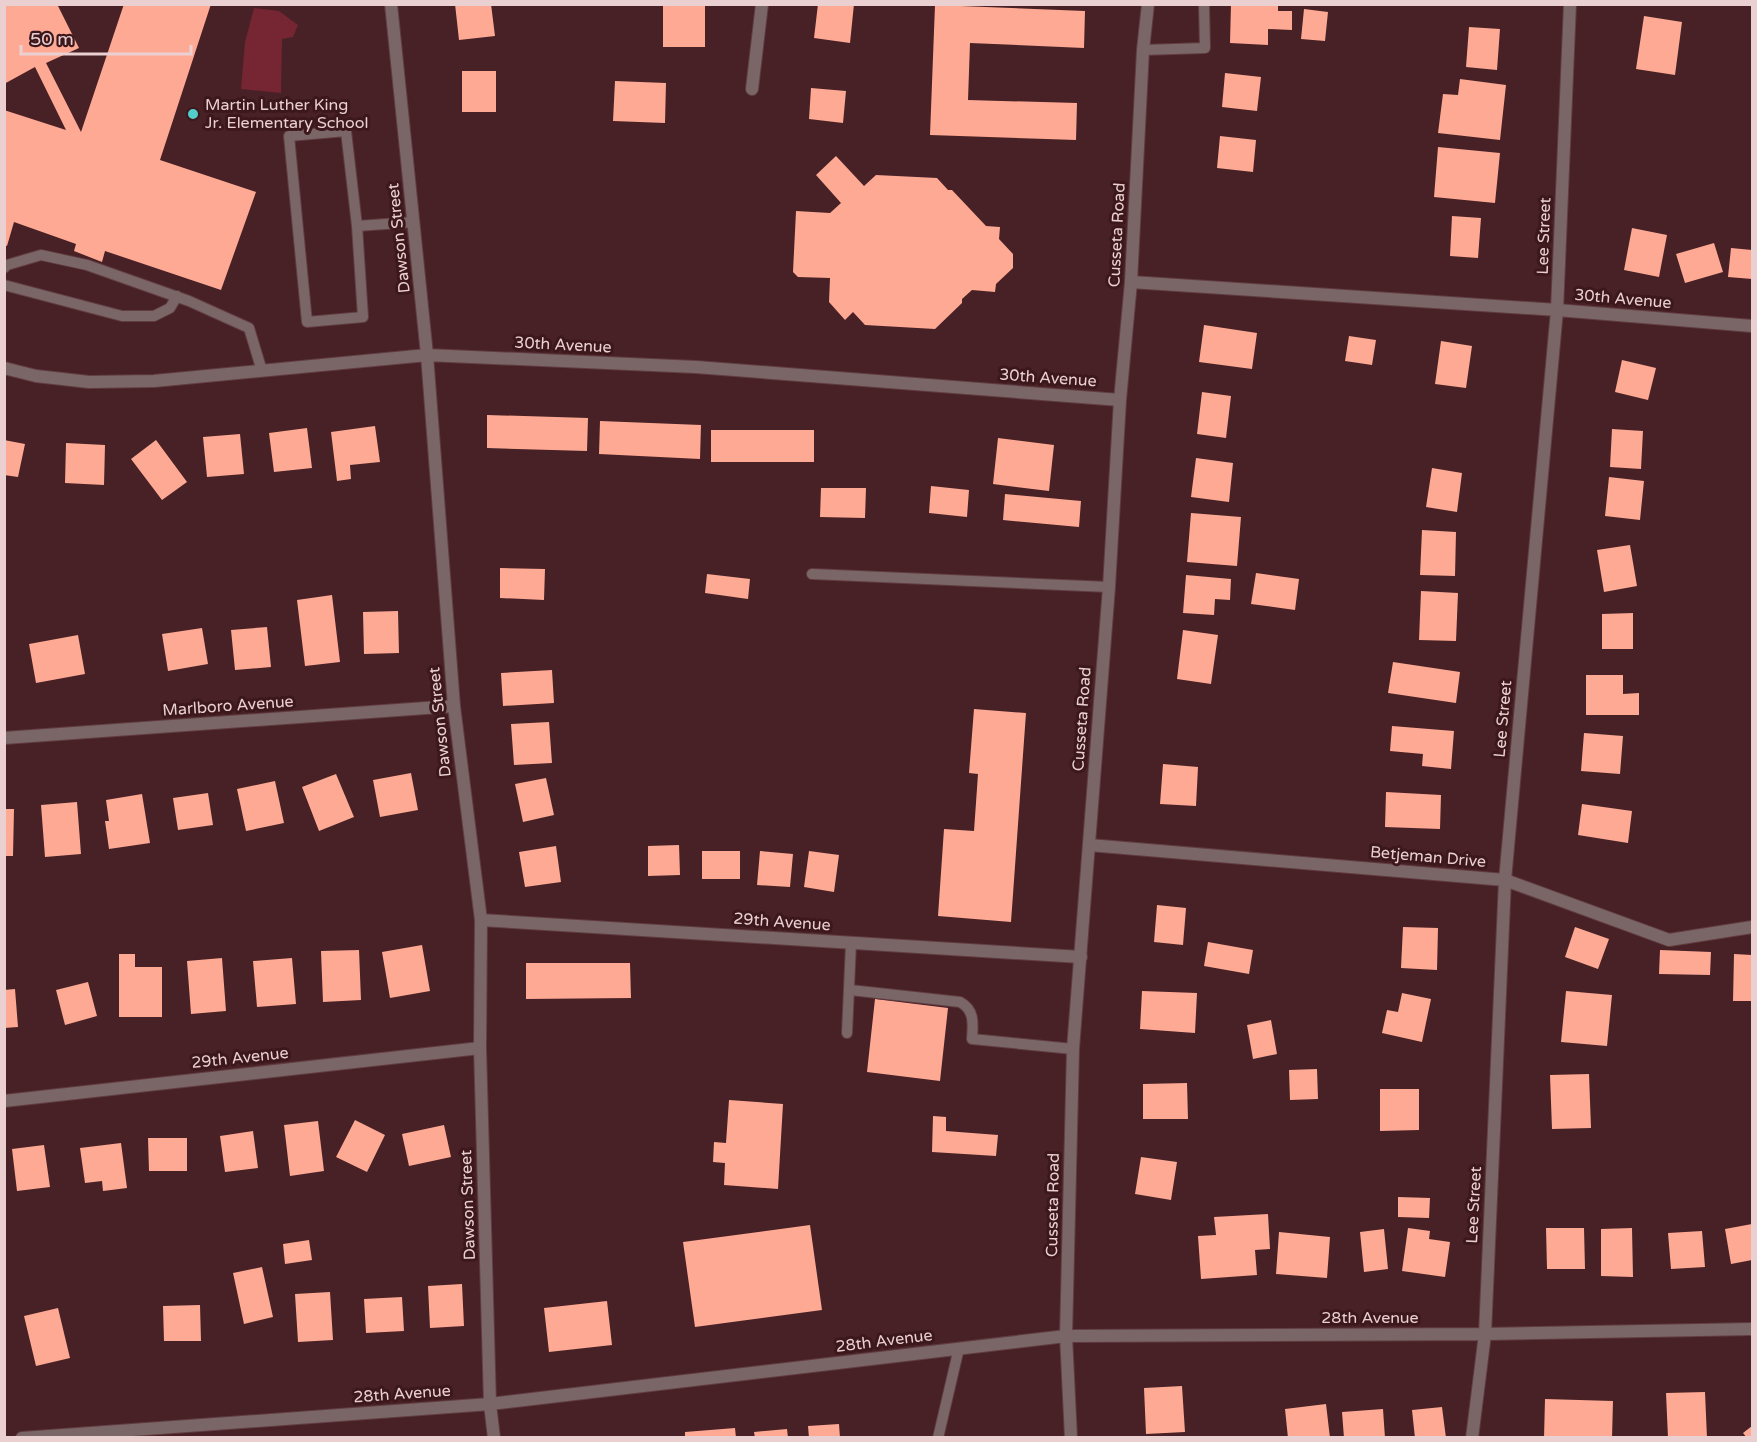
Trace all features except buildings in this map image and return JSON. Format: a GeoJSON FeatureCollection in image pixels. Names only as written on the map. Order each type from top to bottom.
{"type":"FeatureCollection","features":[{"type":"Feature","properties":{"kind":"street","name":"Dawson Street"},"geometry":{"type":"LineString","coordinates":[[391,4],[427,355],[454,706],[481,920],[480,1048],[490,1404],[494,1437]]}},
{"type":"Feature","properties":{"kind":"street"},"geometry":{"type":"LineString","coordinates":[[752,89],[762,4]]}},
{"type":"Feature","properties":{"kind":"street","name":"Cusseta Road"},"geometry":{"type":"LineString","coordinates":[[1071,1437],[1066,1336],[1073,1049],[1109,587],[1120,400],[1131,282],[1143,50],[1148,4]]}},
{"type":"Feature","properties":{"kind":"street","name":"Lee Street"},"geometry":{"type":"LineString","coordinates":[[1472,1437],[1485,1334],[1505,880],[1557,310],[1570,4]]}},
{"type":"Feature","properties":{"kind":"street","name":"30th Avenue"},"geometry":{"type":"LineString","coordinates":[[1131,282],[1557,310],[1752,326]]}},
{"type":"Feature","properties":{"kind":"street","name":"30th Avenue"},"geometry":{"type":"LineString","coordinates":[[4,368],[36,376],[89,382],[154,381],[427,355],[696,367],[1120,400]]}},
{"type":"Feature","properties":{"kind":"street","name":"Marlboro Avenue"},"geometry":{"type":"LineString","coordinates":[[4,738],[454,706]]}},
{"type":"Feature","properties":{"kind":"street","name":"Betjeman Drive"},"geometry":{"type":"LineString","coordinates":[[1089,845],[1505,880],[1669,940],[1752,927]]}},
{"type":"Feature","properties":{"kind":"street","name":"29th Avenue"},"geometry":{"type":"LineString","coordinates":[[481,920],[1081,957]]}},
{"type":"Feature","properties":{"kind":"street","name":"29th Avenue"},"geometry":{"type":"LineString","coordinates":[[4,1101],[480,1048]]}},
{"type":"Feature","properties":{"kind":"street","name":"28th Avenue"},"geometry":{"type":"LineString","coordinates":[[22,1437],[141,1433],[490,1404],[1066,1336],[1485,1334],[1752,1329]]}},
{"type":"Feature","properties":{"kind":"lane"},"geometry":{"type":"LineString","coordinates":[[1143,50],[1205,48],[1204,4]]}},
{"type":"Feature","properties":{"kind":"lane"},"geometry":{"type":"LineString","coordinates":[[346,131],[357,226],[363,317],[307,322],[290,136],[346,131]]}},
{"type":"Feature","properties":{"kind":"lane"},"geometry":{"type":"LineString","coordinates":[[357,226],[414,222]]}},
{"type":"Feature","properties":{"kind":"lane"},"geometry":{"type":"LineString","coordinates":[[4,268],[7,265],[41,255],[87,265],[177,296],[249,328],[262,370]]}},
{"type":"Feature","properties":{"kind":"lane"},"geometry":{"type":"LineString","coordinates":[[4,285],[122,316],[154,316],[170,308],[177,296]]}},
{"type":"Feature","properties":{"kind":"lane"},"geometry":{"type":"LineString","coordinates":[[812,574],[1109,587]]}},
{"type":"Feature","properties":{"kind":"lane"},"geometry":{"type":"LineString","coordinates":[[847,1033],[851,943]]}},
{"type":"Feature","properties":{"kind":"lane"},"geometry":{"type":"LineString","coordinates":[[850,990],[960,1002],[968,1006],[973,1015],[972,1039],[1073,1049]]}},
{"type":"Feature","properties":{"kind":"lane"},"geometry":{"type":"LineString","coordinates":[[938,1437],[959,1348]]}},
{"type":"Feature","properties":{"kind":"shaded area"},"geometry":{"type":"Polygon","coordinates":[[[254,8],[279,11],[298,25],[293,37],[282,39],[281,93],[241,89],[245,42],[254,8]]]}},
{"type":"Feature","properties":{"kind":"place","name":"Martin Luther King Jr. Elementary School"},"geometry":{"type":"Point","coordinates":[193,114]}}]}
